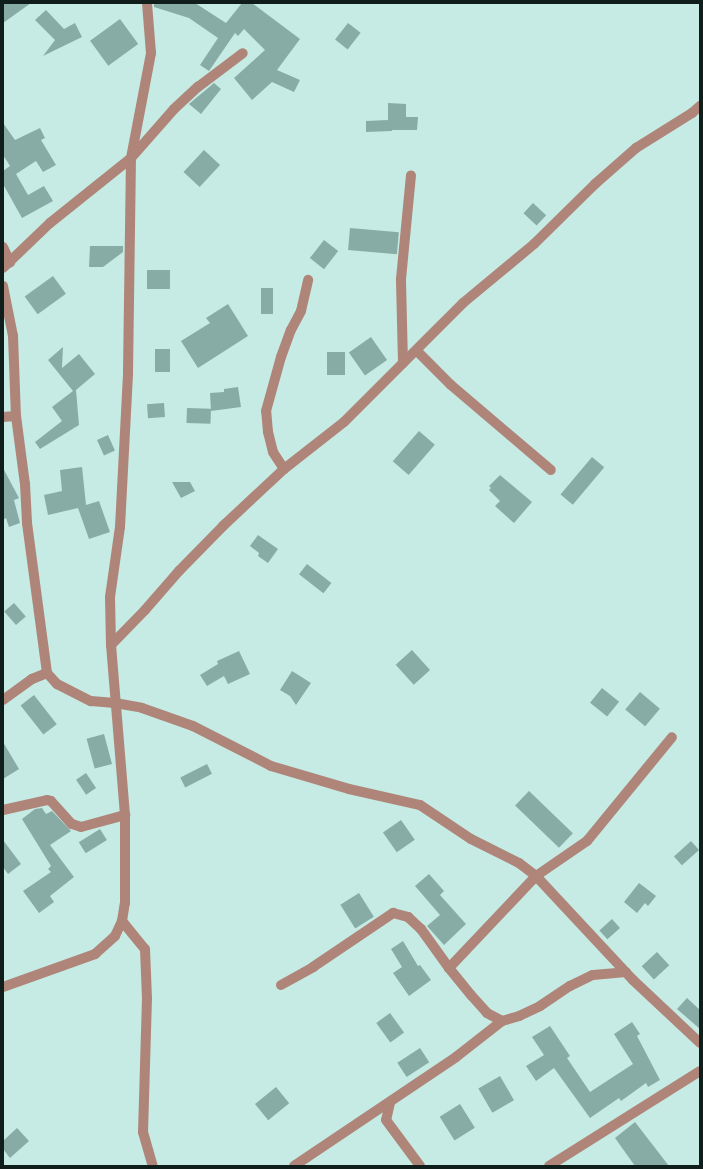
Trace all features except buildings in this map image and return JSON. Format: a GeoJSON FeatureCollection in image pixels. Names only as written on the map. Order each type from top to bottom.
{"type":"FeatureCollection","features":[{"type":"Feature","properties":{"kind":"street"},"geometry":{"type":"LineString","coordinates":[[3,986],[95,954],[114,936],[122,922],[125,903],[125,816],[110,645],[110,597],[120,527],[128,372],[131,158],[151,53],[147,3]]}},
{"type":"Feature","properties":{"kind":"street"},"geometry":{"type":"LineString","coordinates":[[6,265],[50,223],[131,158],[174,109],[198,87],[243,53]]}},
{"type":"Feature","properties":{"kind":"street"},"geometry":{"type":"LineString","coordinates":[[110,645],[145,610],[179,571],[284,469],[344,422],[417,351],[463,303],[534,244],[595,184],[630,153],[692,113],[700,106]]}},
{"type":"Feature","properties":{"kind":"street"},"geometry":{"type":"LineString","coordinates":[[403,363],[401,279],[411,175]]}},
{"type":"Feature","properties":{"kind":"street"},"geometry":{"type":"LineString","coordinates":[[3,247],[6,265]]}},
{"type":"Feature","properties":{"kind":"street"},"geometry":{"type":"LineString","coordinates":[[284,469],[274,452],[268,432],[266,411],[281,356],[291,330],[301,311],[308,280]]}},
{"type":"Feature","properties":{"kind":"street"},"geometry":{"type":"LineString","coordinates":[[3,286],[13,336],[16,416],[25,484],[28,530],[47,673],[57,684],[91,701],[115,703],[142,708],[193,726],[271,766],[349,789],[420,805],[471,838],[519,863],[536,876],[626,972],[700,1043]]}},
{"type":"Feature","properties":{"kind":"street"},"geometry":{"type":"LineString","coordinates":[[417,351],[451,385],[551,470]]}},
{"type":"Feature","properties":{"kind":"street"},"geometry":{"type":"LineString","coordinates":[[3,417],[16,416]]}},
{"type":"Feature","properties":{"kind":"street"},"geometry":{"type":"LineString","coordinates":[[3,700],[32,678],[47,673]]}},
{"type":"Feature","properties":{"kind":"street"},"geometry":{"type":"LineString","coordinates":[[449,968],[536,876],[561,857],[587,841],[672,737]]}},
{"type":"Feature","properties":{"kind":"street"},"geometry":{"type":"LineString","coordinates":[[3,810],[47,800],[51,801],[72,824],[81,827],[125,816]]}},
{"type":"Feature","properties":{"kind":"street"},"geometry":{"type":"LineString","coordinates":[[281,985],[313,967],[392,913],[408,917],[421,929],[449,968],[487,1013],[502,1021]]}},
{"type":"Feature","properties":{"kind":"street"},"geometry":{"type":"LineString","coordinates":[[122,922],[145,949],[147,998],[143,1132],[153,1166]]}},
{"type":"Feature","properties":{"kind":"street"},"geometry":{"type":"LineString","coordinates":[[294,1166],[390,1103],[456,1057],[502,1021],[533,1010],[570,986],[593,975],[626,972]]}},
{"type":"Feature","properties":{"kind":"street"},"geometry":{"type":"LineString","coordinates":[[549,1166],[700,1071]]}},
{"type":"Feature","properties":{"kind":"street"},"geometry":{"type":"LineString","coordinates":[[390,1103],[386,1120],[420,1166]]}}]}
